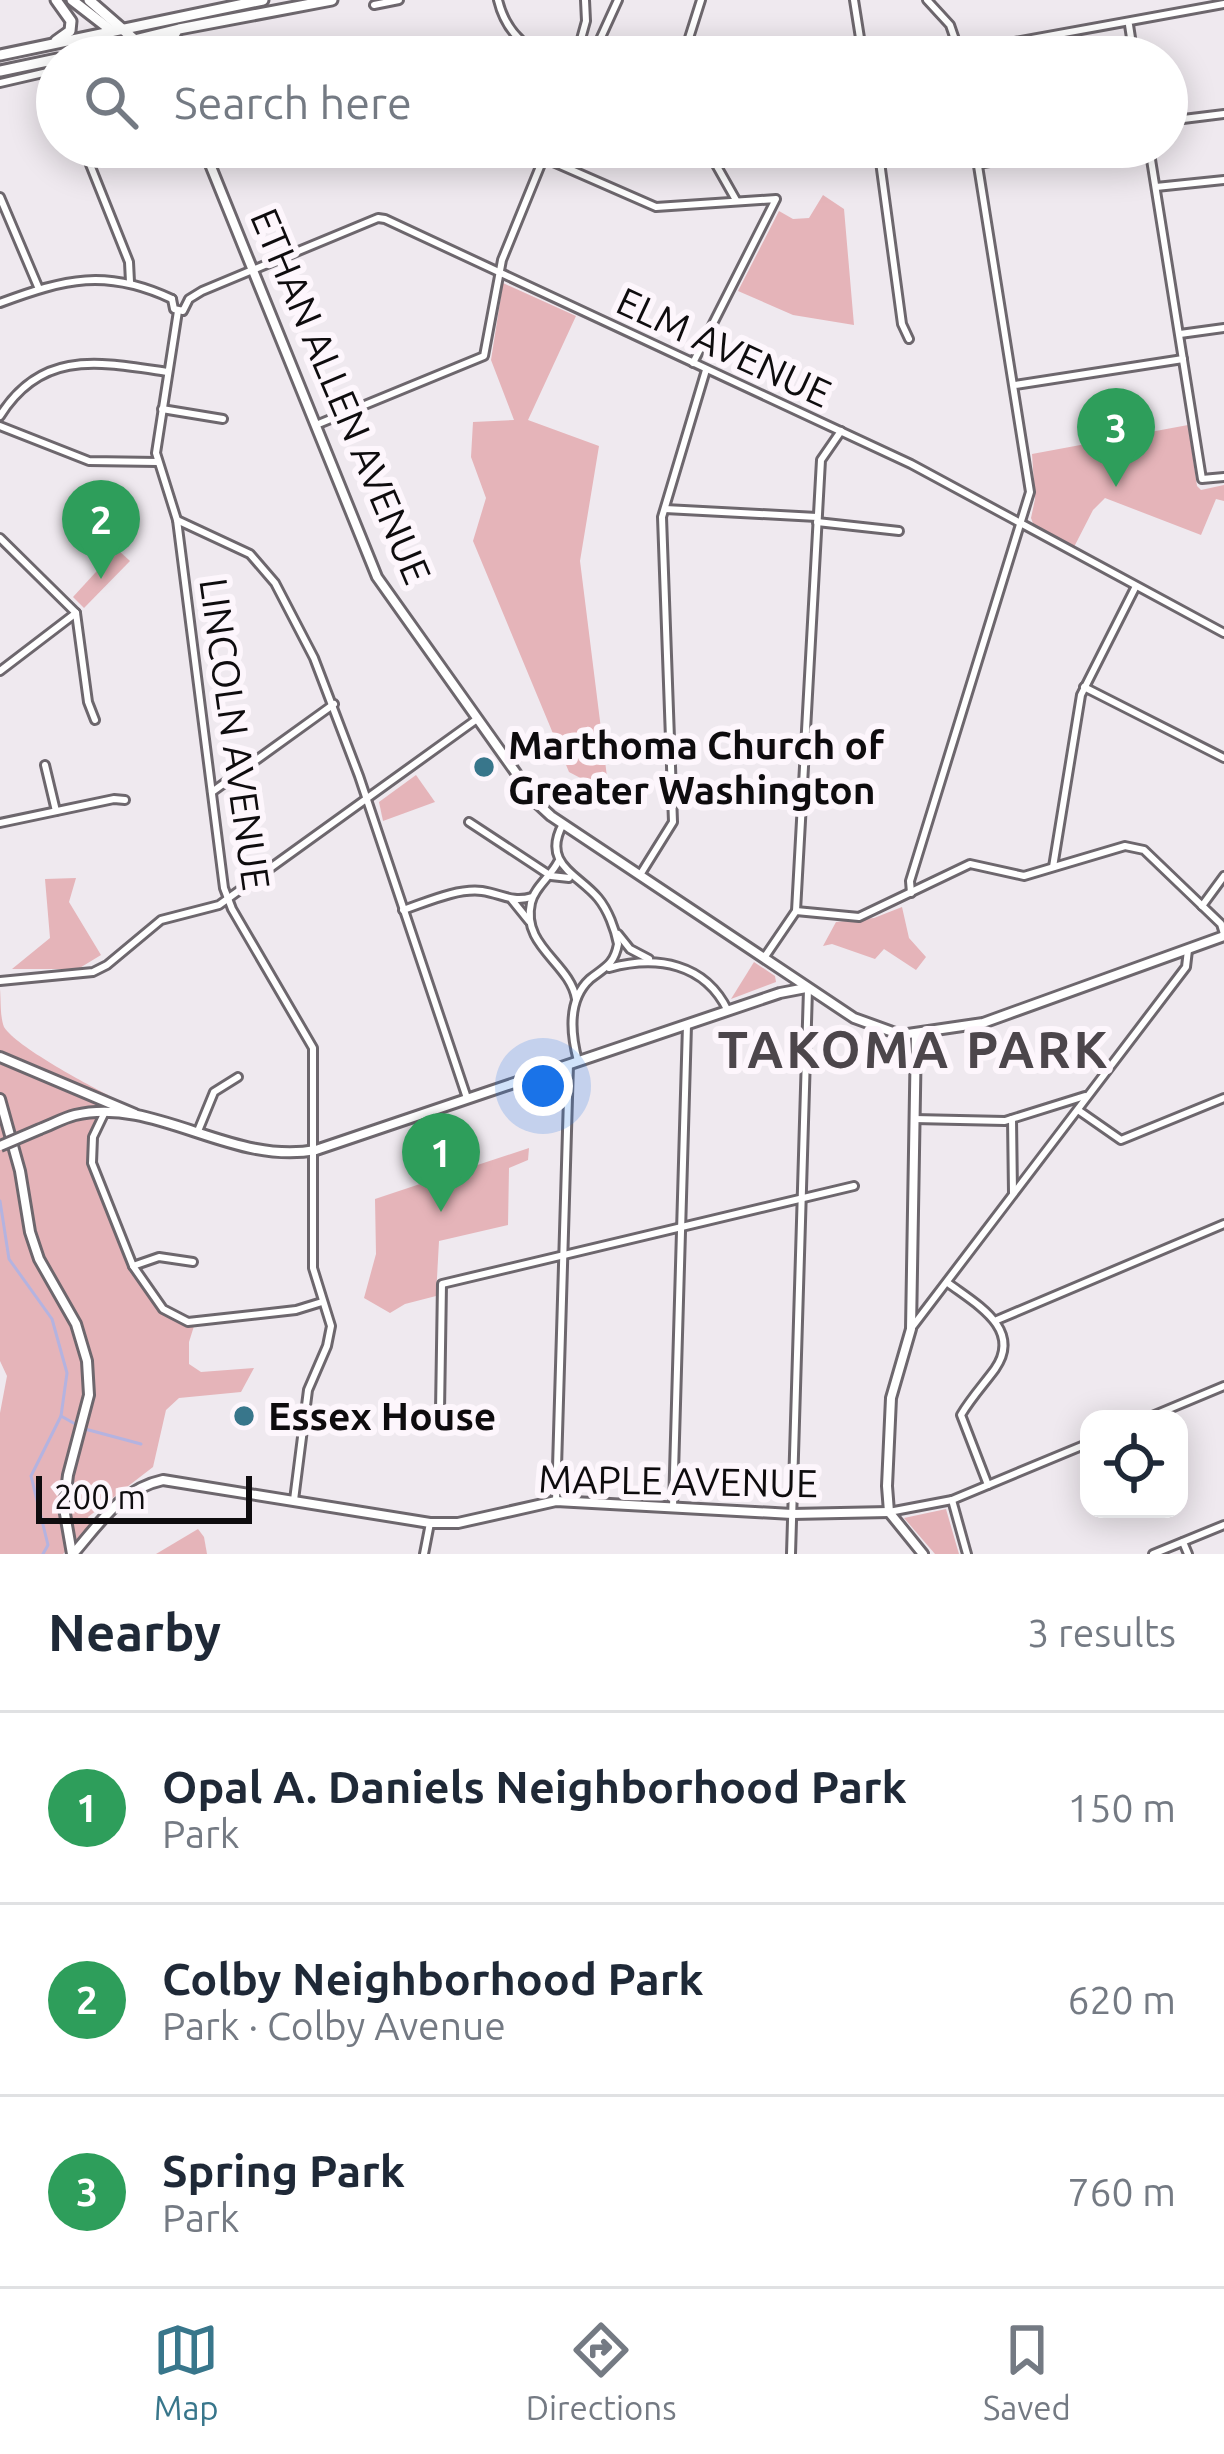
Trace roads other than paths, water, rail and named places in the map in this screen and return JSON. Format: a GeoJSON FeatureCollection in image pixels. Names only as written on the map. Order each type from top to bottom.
{"type":"FeatureCollection","features":[{"type":"Feature","properties":{"kind":"main road"},"geometry":{"type":"LineString","coordinates":[[56,0],[70,15],[65,36]]}},
{"type":"Feature","properties":{"kind":"main road"},"geometry":{"type":"LineString","coordinates":[[72,0],[118,30]]}},
{"type":"Feature","properties":{"kind":"main road"},"geometry":{"type":"LineString","coordinates":[[89,0],[124,36]]}},
{"type":"Feature","properties":{"kind":"main road"},"geometry":{"type":"LineString","coordinates":[[90,36],[263,0]]}},
{"type":"Feature","properties":{"kind":"main road"},"geometry":{"type":"LineString","coordinates":[[153,36],[332,0]]}},
{"type":"Feature","properties":{"kind":"main road"},"geometry":{"type":"LineString","coordinates":[[173,36],[179,29]]}},
{"type":"Feature","properties":{"kind":"main road"},"geometry":{"type":"LineString","coordinates":[[0,55],[36,48]]}},
{"type":"Feature","properties":{"kind":"main road"},"geometry":{"type":"LineString","coordinates":[[0,71],[36,65]]}},
{"type":"Feature","properties":{"kind":"main road","name":"ETHAN ALLEN AVENUE"},"geometry":{"type":"LineString","coordinates":[[210,168],[377,577],[538,804],[858,1021],[884,1031],[916,1034]]}},
{"type":"Feature","properties":{"kind":"main road"},"geometry":{"type":"LineString","coordinates":[[923,1554],[890,1512],[891,1398],[911,1329],[916,1034],[983,1023],[1224,935]]}},
{"type":"Feature","properties":{"kind":"main road"},"geometry":{"type":"LineString","coordinates":[[0,1057],[197,1135],[267,1154],[316,1150],[780,993],[808,988]]}},
{"type":"Feature","properties":{"kind":"main road"},"geometry":{"type":"LineString","coordinates":[[0,1099],[39,1258],[83,1342],[89,1380],[85,1417],[64,1508],[73,1554]]}},
{"type":"Feature","properties":{"kind":"main road"},"geometry":{"type":"LineString","coordinates":[[0,1146],[76,1115],[142,1117]]}},
{"type":"Feature","properties":{"kind":"main road","name":"MAPLE AVENUE"},"geometry":{"type":"LineString","coordinates":[[73,1554],[122,1498],[141,1485],[181,1481],[430,1522],[458,1523],[556,1501],[792,1514],[890,1512]]}},
{"type":"Feature","properties":{"kind":"street"},"geometry":{"type":"LineString","coordinates":[[374,5],[399,0]]}},
{"type":"Feature","properties":{"kind":"street"},"geometry":{"type":"LineString","coordinates":[[498,0],[506,22],[518,36]]}},
{"type":"Feature","properties":{"kind":"street"},"geometry":{"type":"LineString","coordinates":[[582,36],[585,0]]}},
{"type":"Feature","properties":{"kind":"street"},"geometry":{"type":"LineString","coordinates":[[602,36],[618,0]]}},
{"type":"Feature","properties":{"kind":"street"},"geometry":{"type":"LineString","coordinates":[[689,36],[701,0]]}},
{"type":"Feature","properties":{"kind":"street"},"geometry":{"type":"LineString","coordinates":[[854,0],[860,36]]}},
{"type":"Feature","properties":{"kind":"street"},"geometry":{"type":"LineString","coordinates":[[927,0],[954,36]]}},
{"type":"Feature","properties":{"kind":"street"},"geometry":{"type":"LineString","coordinates":[[1168,12],[1171,0]]}},
{"type":"Feature","properties":{"kind":"street"},"geometry":{"type":"LineString","coordinates":[[1067,36],[1224,4]]}},
{"type":"Feature","properties":{"kind":"street"},"geometry":{"type":"LineString","coordinates":[[1129,25],[1131,36]]}},
{"type":"Feature","properties":{"kind":"street"},"geometry":{"type":"LineString","coordinates":[[0,83],[36,70]]}},
{"type":"Feature","properties":{"kind":"street"},"geometry":{"type":"LineString","coordinates":[[1188,118],[1224,114]]}},
{"type":"Feature","properties":{"kind":"street"},"geometry":{"type":"LineString","coordinates":[[91,168],[129,262],[130,282]]}},
{"type":"Feature","properties":{"kind":"street"},"geometry":{"type":"LineString","coordinates":[[316,425],[484,356],[499,272],[540,168]]}},
{"type":"Feature","properties":{"kind":"street"},"geometry":{"type":"LineString","coordinates":[[566,168],[649,205],[776,199],[693,363]]}},
{"type":"Feature","properties":{"kind":"street"},"geometry":{"type":"LineString","coordinates":[[718,168],[736,200]]}},
{"type":"Feature","properties":{"kind":"street"},"geometry":{"type":"LineString","coordinates":[[881,168],[902,324],[909,339]]}},
{"type":"Feature","properties":{"kind":"street"},"geometry":{"type":"LineString","coordinates":[[911,893],[910,881],[1030,486],[979,168]]}},
{"type":"Feature","properties":{"kind":"street"},"geometry":{"type":"LineString","coordinates":[[1152,168],[1202,479],[1224,477]]}},
{"type":"Feature","properties":{"kind":"street"},"geometry":{"type":"LineString","coordinates":[[1155,187],[1224,180]]}},
{"type":"Feature","properties":{"kind":"street"},"geometry":{"type":"LineString","coordinates":[[0,197],[39,289]]}},
{"type":"Feature","properties":{"kind":"street","name":"ELM AVENUE"},"geometry":{"type":"LineString","coordinates":[[189,298],[378,218],[911,464],[1224,633]]}},
{"type":"Feature","properties":{"kind":"street"},"geometry":{"type":"LineString","coordinates":[[0,303],[86,279],[130,282],[172,298],[178,310],[186,309],[189,298],[182,293],[172,298]]}},
{"type":"Feature","properties":{"kind":"street","name":"LINCOLN AVENUE"},"geometry":{"type":"LineString","coordinates":[[178,310],[158,462],[177,520],[228,898],[313,1048],[313,1268],[330,1318],[330,1336],[308,1390],[294,1500]]}},
{"type":"Feature","properties":{"kind":"street"},"geometry":{"type":"LineString","coordinates":[[1179,334],[1224,328]]}},
{"type":"Feature","properties":{"kind":"street"},"geometry":{"type":"LineString","coordinates":[[1014,386],[1183,359]]}},
{"type":"Feature","properties":{"kind":"street"},"geometry":{"type":"LineString","coordinates":[[0,416],[25,383],[50,370],[94,363],[167,372]]}},
{"type":"Feature","properties":{"kind":"street"},"geometry":{"type":"LineString","coordinates":[[640,875],[673,822],[664,509],[706,370]]}},
{"type":"Feature","properties":{"kind":"street"},"geometry":{"type":"LineString","coordinates":[[162,410],[223,419]]}},
{"type":"Feature","properties":{"kind":"street"},"geometry":{"type":"LineString","coordinates":[[0,426],[89,461],[158,462]]}},
{"type":"Feature","properties":{"kind":"street"},"geometry":{"type":"LineString","coordinates":[[764,958],[796,911],[821,460],[841,431]]}},
{"type":"Feature","properties":{"kind":"street"},"geometry":{"type":"LineString","coordinates":[[664,509],[899,531]]}},
{"type":"Feature","properties":{"kind":"street"},"geometry":{"type":"LineString","coordinates":[[177,520],[236,544],[263,567],[314,658],[334,704],[466,1098]]}},
{"type":"Feature","properties":{"kind":"street"},"geometry":{"type":"LineString","coordinates":[[0,538],[76,613],[88,702],[95,720]]}},
{"type":"Feature","properties":{"kind":"street"},"geometry":{"type":"LineString","coordinates":[[1053,867],[1084,687],[1135,588]]}},
{"type":"Feature","properties":{"kind":"street"},"geometry":{"type":"LineString","coordinates":[[0,671],[76,613]]}},
{"type":"Feature","properties":{"kind":"street"},"geometry":{"type":"LineString","coordinates":[[1084,687],[1224,758]]}},
{"type":"Feature","properties":{"kind":"street"},"geometry":{"type":"LineString","coordinates":[[212,792],[334,704]]}},
{"type":"Feature","properties":{"kind":"street"},"geometry":{"type":"LineString","coordinates":[[0,981],[93,972],[161,920],[219,905],[477,719]]}},
{"type":"Feature","properties":{"kind":"street"},"geometry":{"type":"LineString","coordinates":[[45,764],[56,811]]}},
{"type":"Feature","properties":{"kind":"street"},"geometry":{"type":"LineString","coordinates":[[0,823],[125,800]]}},
{"type":"Feature","properties":{"kind":"street"},"geometry":{"type":"LineString","coordinates":[[469,822],[549,878],[572,878]]}},
{"type":"Feature","properties":{"kind":"street"},"geometry":{"type":"LineString","coordinates":[[563,824],[556,845],[559,860],[572,878],[600,899],[615,931],[618,944],[609,968]]}},
{"type":"Feature","properties":{"kind":"street"},"geometry":{"type":"LineString","coordinates":[[796,911],[860,917],[970,864],[1024,876],[1115,848],[1144,850],[1221,924],[1224,935]]}},
{"type":"Feature","properties":{"kind":"street"},"geometry":{"type":"LineString","coordinates":[[403,910],[480,890],[512,900],[532,896],[559,860]]}},
{"type":"Feature","properties":{"kind":"street"},"geometry":{"type":"LineString","coordinates":[[1202,906],[1224,876]]}},
{"type":"Feature","properties":{"kind":"street"},"geometry":{"type":"LineString","coordinates":[[532,896],[532,928]]}},
{"type":"Feature","properties":{"kind":"street"},"geometry":{"type":"LineString","coordinates":[[512,900],[549,960],[574,986],[577,1002]]}},
{"type":"Feature","properties":{"kind":"street"},"geometry":{"type":"LineString","coordinates":[[615,931],[630,949],[692,972],[711,986],[728,1011]]}},
{"type":"Feature","properties":{"kind":"street"},"geometry":{"type":"LineString","coordinates":[[911,1329],[1189,962],[1188,950]]}},
{"type":"Feature","properties":{"kind":"street"},"geometry":{"type":"LineString","coordinates":[[563,974],[587,981],[609,968],[652,960]]}},
{"type":"Feature","properties":{"kind":"street"},"geometry":{"type":"LineString","coordinates":[[556,1501],[572,1039],[577,1002],[587,981]]}},
{"type":"Feature","properties":{"kind":"street"},"geometry":{"type":"LineString","coordinates":[[791,1552],[808,988]]}},
{"type":"Feature","properties":{"kind":"street"},"geometry":{"type":"LineString","coordinates":[[673,1509],[687,1025]]}},
{"type":"Feature","properties":{"kind":"street"},"geometry":{"type":"LineString","coordinates":[[197,1135],[214,1092],[238,1077]]}},
{"type":"Feature","properties":{"kind":"street"},"geometry":{"type":"LineString","coordinates":[[914,1119],[1012,1119],[1089,1095]]}},
{"type":"Feature","properties":{"kind":"street"},"geometry":{"type":"LineString","coordinates":[[1078,1110],[1121,1140],[1224,1098]]}},
{"type":"Feature","properties":{"kind":"street"},"geometry":{"type":"LineString","coordinates":[[104,1114],[93,1137],[92,1163],[133,1266],[163,1309],[188,1322],[296,1310],[323,1302]]}},
{"type":"Feature","properties":{"kind":"street"},"geometry":{"type":"LineString","coordinates":[[1012,1119],[1013,1196]]}},
{"type":"Feature","properties":{"kind":"street"},"geometry":{"type":"LineString","coordinates":[[440,1411],[442,1284],[854,1186]]}},
{"type":"Feature","properties":{"kind":"street"},"geometry":{"type":"LineString","coordinates":[[998,1320],[1224,1224]]}},
{"type":"Feature","properties":{"kind":"street"},"geometry":{"type":"LineString","coordinates":[[133,1266],[159,1257],[193,1262]]}},
{"type":"Feature","properties":{"kind":"street"},"geometry":{"type":"LineString","coordinates":[[948,1283],[998,1320],[1003,1355],[962,1415],[988,1485]]}},
{"type":"Feature","properties":{"kind":"street"},"geometry":{"type":"LineString","coordinates":[[1167,1410],[1224,1386]]}},
{"type":"Feature","properties":{"kind":"street","name":"MAPLE AVENUE"},"geometry":{"type":"LineString","coordinates":[[890,1512],[952,1500],[1080,1447]]}},
{"type":"Feature","properties":{"kind":"street"},"geometry":{"type":"LineString","coordinates":[[952,1500],[967,1554]]}},
{"type":"Feature","properties":{"kind":"street"},"geometry":{"type":"LineString","coordinates":[[424,1554],[430,1522]]}},
{"type":"Feature","properties":{"kind":"street"},"geometry":{"type":"LineString","coordinates":[[1154,1554],[1224,1526]]}},
{"type":"Feature","properties":{"kind":"street"},"geometry":{"type":"LineString","coordinates":[[1184,1542],[1188,1554]]}},
{"type":"Feature","properties":{"kind":"waterway"},"geometry":{"type":"LineString","coordinates":[[0,1201],[9,1259],[52,1319],[67,1373],[61,1416],[31,1476],[48,1545],[43,1554]]}},
{"type":"Feature","properties":{"kind":"waterway"},"geometry":{"type":"LineString","coordinates":[[61,1416],[77,1425]]}},
{"type":"Feature","properties":{"kind":"waterway"},"geometry":{"type":"LineString","coordinates":[[85,1429],[141,1444]]}},
{"type":"Feature","properties":{"kind":"place","name":"Spring Park"},"geometry":{"type":"Point","coordinates":[1116,487]}},
{"type":"Feature","properties":{"kind":"place","name":"Colby Neighborhood Park"},"geometry":{"type":"Point","coordinates":[101,579]}},
{"type":"Feature","properties":{"kind":"place","name":"Marthoma Church of Greater Washington"},"geometry":{"type":"Point","coordinates":[484,767]}},
{"type":"Feature","properties":{"kind":"place","name":"Opal A. Daniels Neighborhood Park"},"geometry":{"type":"Point","coordinates":[441,1212]}},
{"type":"Feature","properties":{"kind":"place","name":"Essex House"},"geometry":{"type":"Point","coordinates":[244,1416]}},
{"type":"Feature","properties":{"kind":"district","name":"TAKOMA PARK"},"geometry":{"type":"Point","coordinates":[914,1050]}}]}
